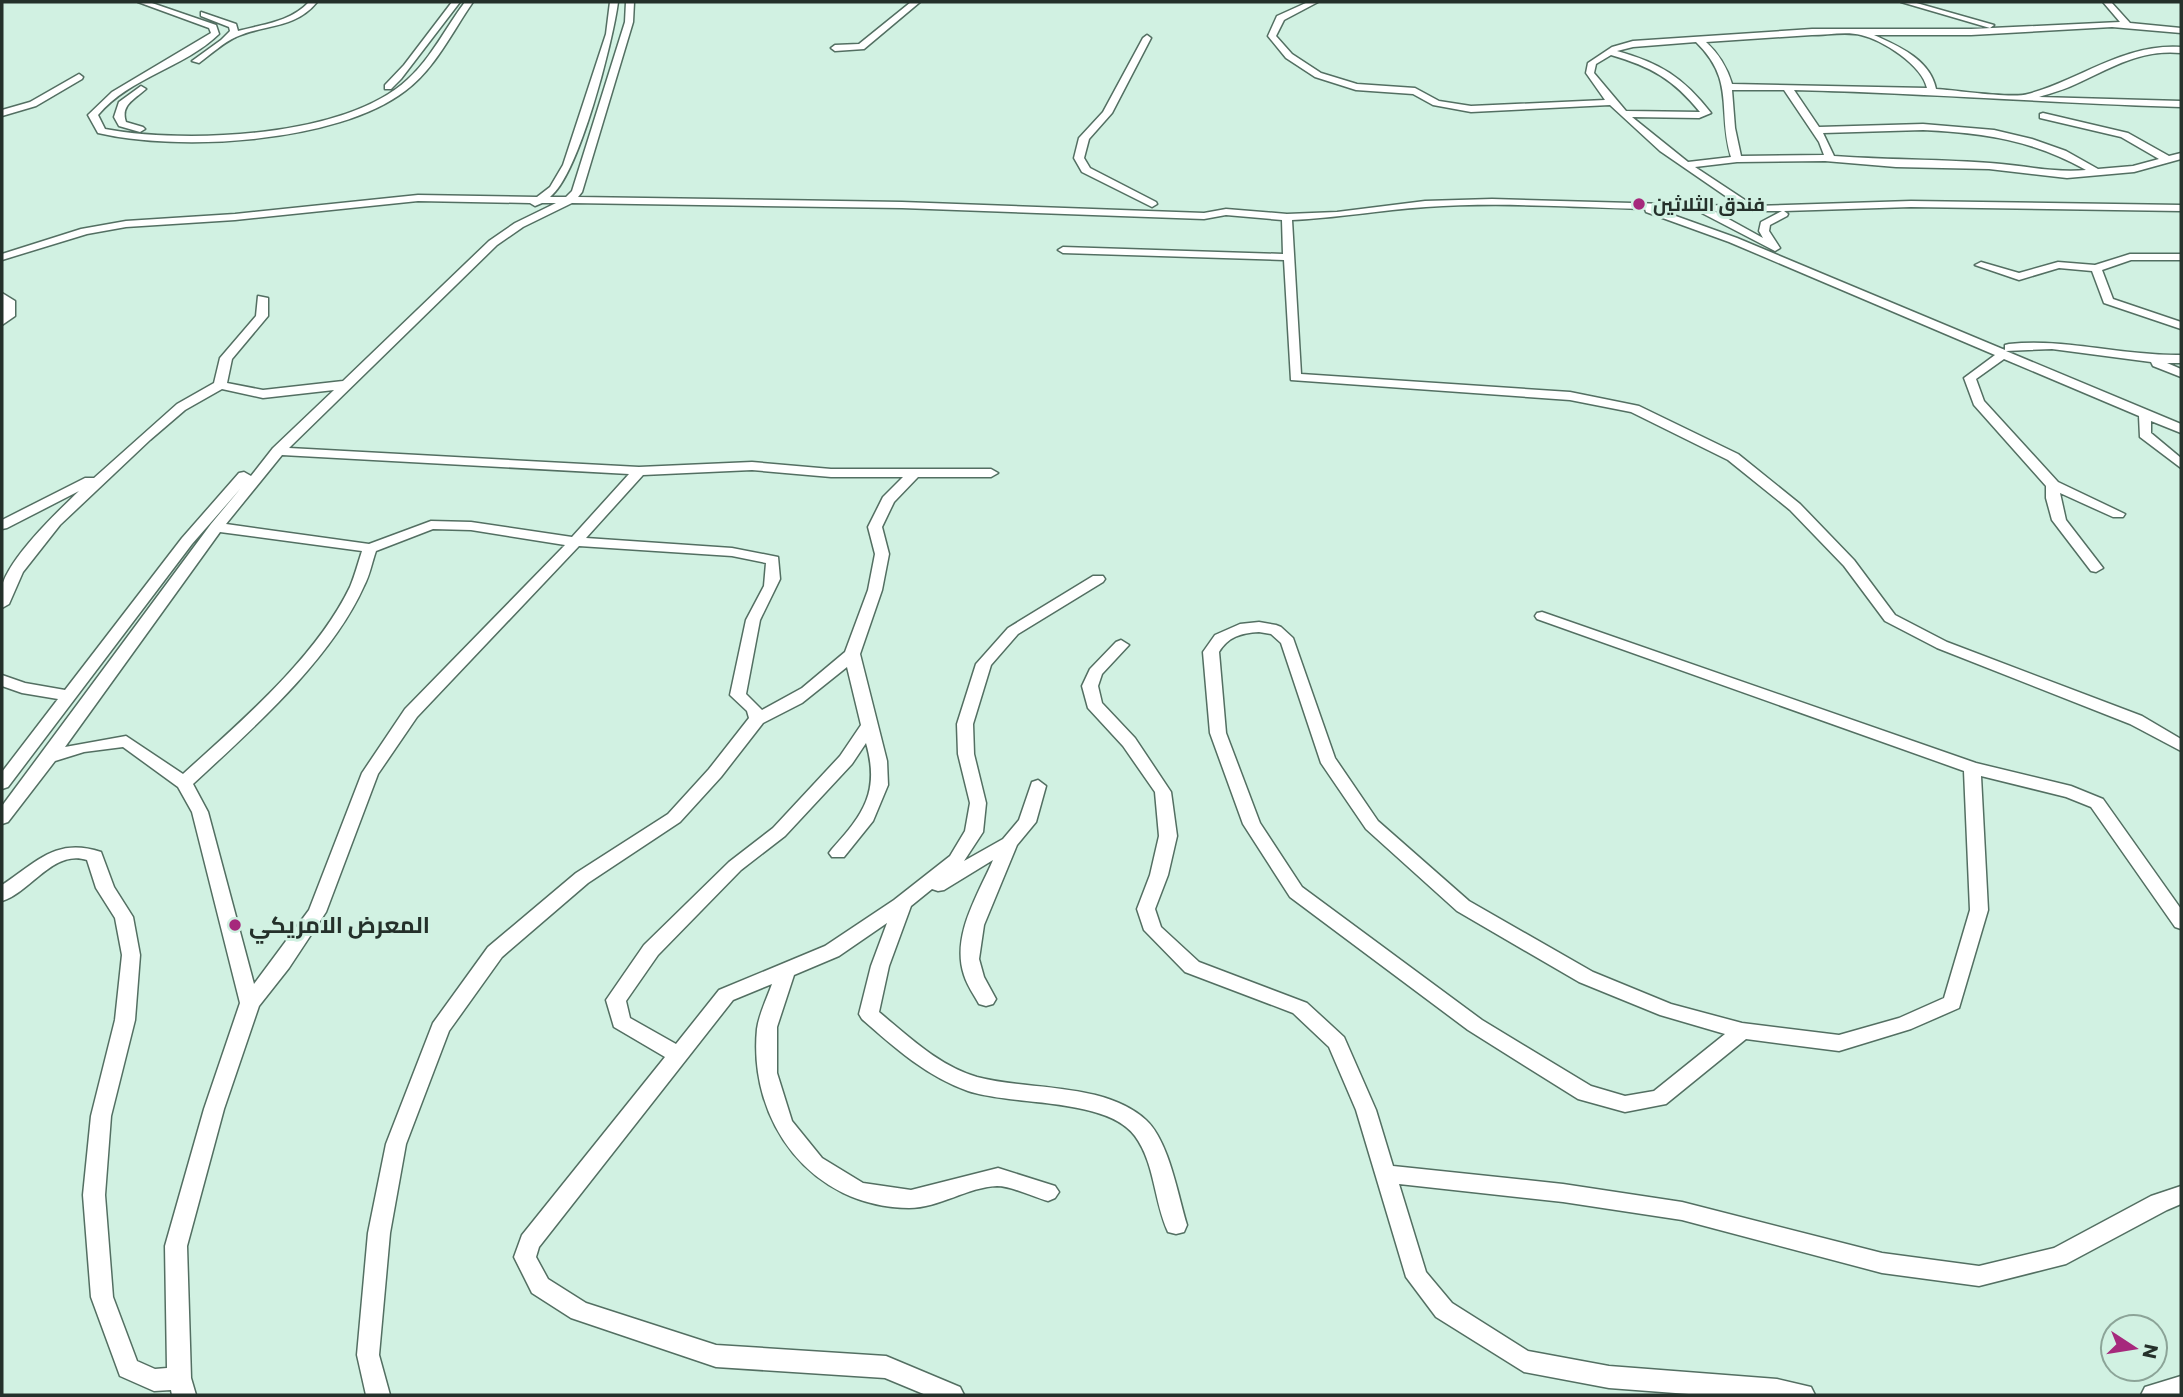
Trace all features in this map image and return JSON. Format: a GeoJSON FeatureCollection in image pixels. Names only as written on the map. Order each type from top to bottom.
{"type":"FeatureCollection","features":[{"type":"Feature","properties":{"kind":"street"},"geometry":{"type":"LineString","coordinates":[[142,2],[213,27],[215,34],[191,54],[99,105],[93,115],[101,131],[143,139],[289,133],[357,115],[400,90],[419,74],[451,23],[469,2]]}},
{"type":"Feature","properties":{"kind":"street"},"geometry":{"type":"LineString","coordinates":[[173,2],[233,26],[232,35]]}},
{"type":"Feature","properties":{"kind":"street"},"geometry":{"type":"LineString","coordinates":[[313,2],[303,15],[232,35],[211,52],[131,95],[122,104],[119,117],[122,124],[155,131],[304,124],[360,106],[403,74],[439,19],[456,2]]}},
{"type":"Feature","properties":{"kind":"street"},"geometry":{"type":"LineString","coordinates":[[2,783],[187,541],[269,447],[493,230],[554,189],[568,165],[610,34],[614,2]]}},
{"type":"Feature","properties":{"kind":"street"},"geometry":{"type":"LineString","coordinates":[[2,818],[216,527],[278,451],[343,385],[493,243],[519,225],[566,202],[577,192],[629,22],[629,2]]}},
{"type":"Feature","properties":{"kind":"street"},"geometry":{"type":"LineString","coordinates":[[835,48],[860,47],[916,2]]}},
{"type":"Feature","properties":{"kind":"street"},"geometry":{"type":"LineString","coordinates":[[1314,2],[1280,18],[1272,36],[1289,56],[1318,75],[1356,87],[1415,91],[1436,103],[1471,109],[1612,102]]}},
{"type":"Feature","properties":{"kind":"street"},"geometry":{"type":"LineString","coordinates":[[1905,2],[1974,22],[2018,31]]}},
{"type":"Feature","properties":{"kind":"street"},"geometry":{"type":"LineString","coordinates":[[2107,2],[2127,26]]}},
{"type":"Feature","properties":{"kind":"street"},"geometry":{"type":"LineString","coordinates":[[1764,214],[1751,209],[1685,165],[1612,102],[1590,74],[1592,63],[1610,52],[1633,44],[1699,40],[1861,32],[2018,31],[2127,26],[2181,30]]}},
{"type":"Feature","properties":{"kind":"street"},"geometry":{"type":"LineString","coordinates":[[1861,32],[1908,57],[1924,71],[1932,91]]}},
{"type":"Feature","properties":{"kind":"street"},"geometry":{"type":"LineString","coordinates":[[1147,38],[1107,113],[1084,138],[1079,158],[1086,170],[1153,204]]}},
{"type":"Feature","properties":{"kind":"street"},"geometry":{"type":"LineString","coordinates":[[1699,40],[1716,58],[1727,87],[1731,102],[1730,136],[1737,159]]}},
{"type":"Feature","properties":{"kind":"street"},"geometry":{"type":"LineString","coordinates":[[2027,98],[2107,65],[2154,51],[2181,50]]}},
{"type":"Feature","properties":{"kind":"street"},"geometry":{"type":"LineString","coordinates":[[1610,52],[1656,65],[1681,82],[1706,113],[1699,116],[1626,114]]}},
{"type":"Feature","properties":{"kind":"street"},"geometry":{"type":"LineString","coordinates":[[2,113],[33,104],[79,77]]}},
{"type":"Feature","properties":{"kind":"street"},"geometry":{"type":"LineString","coordinates":[[1727,87],[1787,86],[1932,91],[2181,104]]}},
{"type":"Feature","properties":{"kind":"street"},"geometry":{"type":"LineString","coordinates":[[1787,86],[1816,130],[1830,158]]}},
{"type":"Feature","properties":{"kind":"street"},"geometry":{"type":"LineString","coordinates":[[2043,116],[2118,133],[2152,147],[2167,160]]}},
{"type":"Feature","properties":{"kind":"street"},"geometry":{"type":"LineString","coordinates":[[1816,130],[1965,128],[2059,150],[2094,171]]}},
{"type":"Feature","properties":{"kind":"street"},"geometry":{"type":"LineString","coordinates":[[1685,165],[1737,159],[1830,158],[1896,164],[1989,166],[2048,174],[2134,169],[2181,156]]}},
{"type":"Feature","properties":{"kind":"street"},"geometry":{"type":"LineString","coordinates":[[554,189],[669,197],[879,197],[1153,204],[1206,207],[1226,212],[1287,217],[1404,209],[1425,204],[1492,202],[1641,206],[1764,214],[2181,214]]}},
{"type":"Feature","properties":{"kind":"street"},"geometry":{"type":"LineString","coordinates":[[2,257],[85,231],[126,224],[235,217],[418,198],[902,205],[1204,216],[1226,212]]}},
{"type":"Feature","properties":{"kind":"street"},"geometry":{"type":"LineString","coordinates":[[1404,209],[1427,214],[1657,213],[1911,205],[2181,208]]}},
{"type":"Feature","properties":{"kind":"street"},"geometry":{"type":"LineString","coordinates":[[1641,206],[1733,240],[2005,351],[2181,419]]}},
{"type":"Feature","properties":{"kind":"street"},"geometry":{"type":"LineString","coordinates":[[1705,210],[1776,250],[2181,429]]}},
{"type":"Feature","properties":{"kind":"street"},"geometry":{"type":"LineString","coordinates":[[1776,250],[1764,231],[1765,224],[1783,214]]}},
{"type":"Feature","properties":{"kind":"street"},"geometry":{"type":"LineString","coordinates":[[1287,217],[1296,377],[1570,396],[1635,409],[1733,457],[1784,498],[1849,563],[1891,618],[1955,650],[2136,720],[2181,746]]}},
{"type":"Feature","properties":{"kind":"street"},"geometry":{"type":"LineString","coordinates":[[1063,250],[1289,257]]}},
{"type":"Feature","properties":{"kind":"street"},"geometry":{"type":"LineString","coordinates":[[1981,265],[2019,277],[2058,265],[2096,268],[2130,257],[2181,257]]}},
{"type":"Feature","properties":{"kind":"street"},"geometry":{"type":"LineString","coordinates":[[2096,268],[2108,300],[2181,326]]}},
{"type":"Feature","properties":{"kind":"street"},"geometry":{"type":"LineString","coordinates":[[2,296],[9,302],[9,316],[2,322]]}},
{"type":"Feature","properties":{"kind":"street"},"geometry":{"type":"LineString","coordinates":[[220,385],[226,358],[262,316],[262,298]]}},
{"type":"Feature","properties":{"kind":"street"},"geometry":{"type":"LineString","coordinates":[[2118,514],[2053,485],[1978,402],[1970,378],[2005,351],[2052,347],[2149,359],[2181,359]]}},
{"type":"Feature","properties":{"kind":"street"},"geometry":{"type":"LineString","coordinates":[[2149,359],[2181,373]]}},
{"type":"Feature","properties":{"kind":"street"},"geometry":{"type":"LineString","coordinates":[[2,604],[16,571],[55,522],[181,407],[220,385],[263,394],[343,385]]}},
{"type":"Feature","properties":{"kind":"street"},"geometry":{"type":"LineString","coordinates":[[2145,414],[2145,434],[2181,464]]}},
{"type":"Feature","properties":{"kind":"street"},"geometry":{"type":"LineString","coordinates":[[278,451],[639,471],[752,466],[831,473],[991,473]]}},
{"type":"Feature","properties":{"kind":"street"},"geometry":{"type":"LineString","coordinates":[[2,894],[51,859],[86,851],[95,856],[105,888],[124,917],[131,955],[125,1020],[101,1116],[94,1195],[102,1297],[128,1368],[153,1380],[181,1386],[176,1246],[214,1109],[250,1003],[317,912],[370,773],[411,713],[575,542],[639,471]]}},
{"type":"Feature","properties":{"kind":"street"},"geometry":{"type":"LineString","coordinates":[[2,525],[108,472]]}},
{"type":"Feature","properties":{"kind":"street"},"geometry":{"type":"LineString","coordinates":[[378,1395],[368,1355],[379,1233],[396,1144],[440,1028],[495,952],[582,878],[674,818],[715,773],[757,719],[790,706],[810,692],[852,654],[876,590],[882,554],[875,527],[888,500],[914,473]]}},
{"type":"Feature","properties":{"kind":"street"},"geometry":{"type":"LineString","coordinates":[[2053,485],[2050,504],[2063,526],[2096,568]]}},
{"type":"Feature","properties":{"kind":"street"},"geometry":{"type":"LineString","coordinates":[[216,527],[370,548],[431,525],[471,526],[575,542],[732,552],[774,560],[776,578],[754,616],[744,653],[738,695],[754,709],[757,719]]}},
{"type":"Feature","properties":{"kind":"street"},"geometry":{"type":"LineString","coordinates":[[184,783],[245,727],[313,651],[356,588],[370,548]]}},
{"type":"Feature","properties":{"kind":"street"},"geometry":{"type":"LineString","coordinates":[[1098,579],[1013,631],[984,664],[965,724],[966,754],[978,803],[975,832],[956,860],[900,905],[869,1014],[923,1060],[972,1084],[1108,1106],[1140,1127],[1152,1145],[1176,1225]]}},
{"type":"Feature","properties":{"kind":"street"},"geometry":{"type":"LineString","coordinates":[[1542,616],[1972,768],[2071,792],[2097,803],[2181,922]]}},
{"type":"Feature","properties":{"kind":"street"},"geometry":{"type":"LineString","coordinates":[[1742,1031],[1659,1098],[1625,1104],[1585,1093],[1475,1025],[1377,953],[1296,892],[1252,824],[1218,733],[1211,652],[1220,638],[1240,629],[1259,627],[1276,630],[1288,641],[1327,759],[1372,825],[1463,906],[1586,977],[1667,1010],[1742,1031],[1839,1043],[1904,1024],[1952,1003],[1979,910],[1972,768]]}},
{"type":"Feature","properties":{"kind":"street"},"geometry":{"type":"LineString","coordinates":[[1121,645],[1095,673],[1090,686],[1094,704],[1129,742],[1163,792],[1168,836],[1159,875],[1146,909],[1153,930],[1192,967],[1300,1008],[1337,1042],[1367,1110],[1417,1277],[1444,1310],[1524,1361],[1609,1377],[1776,1390],[1803,1395]]}},
{"type":"Feature","properties":{"kind":"street"},"geometry":{"type":"LineString","coordinates":[[838,853],[855,836],[878,800],[881,771],[852,654]]}},
{"type":"Feature","properties":{"kind":"street"},"geometry":{"type":"LineString","coordinates":[[2,680],[22,688],[68,695]]}},
{"type":"Feature","properties":{"kind":"street"},"geometry":{"type":"LineString","coordinates":[[676,1054],[621,1023],[616,1000],[650,950],[735,866],[779,832],[846,760],[870,725]]}},
{"type":"Feature","properties":{"kind":"street"},"geometry":{"type":"LineString","coordinates":[[49,757],[83,747],[126,741],[184,783],[200,812],[250,1003]]}},
{"type":"Feature","properties":{"kind":"street"},"geometry":{"type":"LineString","coordinates":[[952,1395],[886,1367],[716,1356],[579,1311],[540,1286],[525,1257],[530,1242],[676,1054],[726,995],[832,951],[900,905],[1009,843],[1027,822],[1038,786]]}},
{"type":"Feature","properties":{"kind":"street"},"geometry":{"type":"LineString","coordinates":[[986,999],[972,973],[969,947],[975,921],[999,872],[1009,843]]}},
{"type":"Feature","properties":{"kind":"street"},"geometry":{"type":"LineString","coordinates":[[786,970],[767,1027],[767,1073],[783,1125],[815,1164],[859,1191],[911,1199],[998,1177],[1048,1192]]}},
{"type":"Feature","properties":{"kind":"street"},"geometry":{"type":"LineString","coordinates":[[1386,1174],[1563,1193],[1682,1211],[1882,1263],[1979,1276],[2058,1256],[2159,1203],[2181,1195]]}},
{"type":"Feature","properties":{"kind":"street"},"geometry":{"type":"LineString","coordinates":[[2153,1395],[2181,1387]]}},
{"type":"Feature","properties":{"kind":"place","name":"فندق الثلاثين"},"geometry":{"type":"Point","coordinates":[1639,204]}},
{"type":"Feature","properties":{"kind":"place","name":"المعرض الامريكي"},"geometry":{"type":"Point","coordinates":[235,925]}}]}
